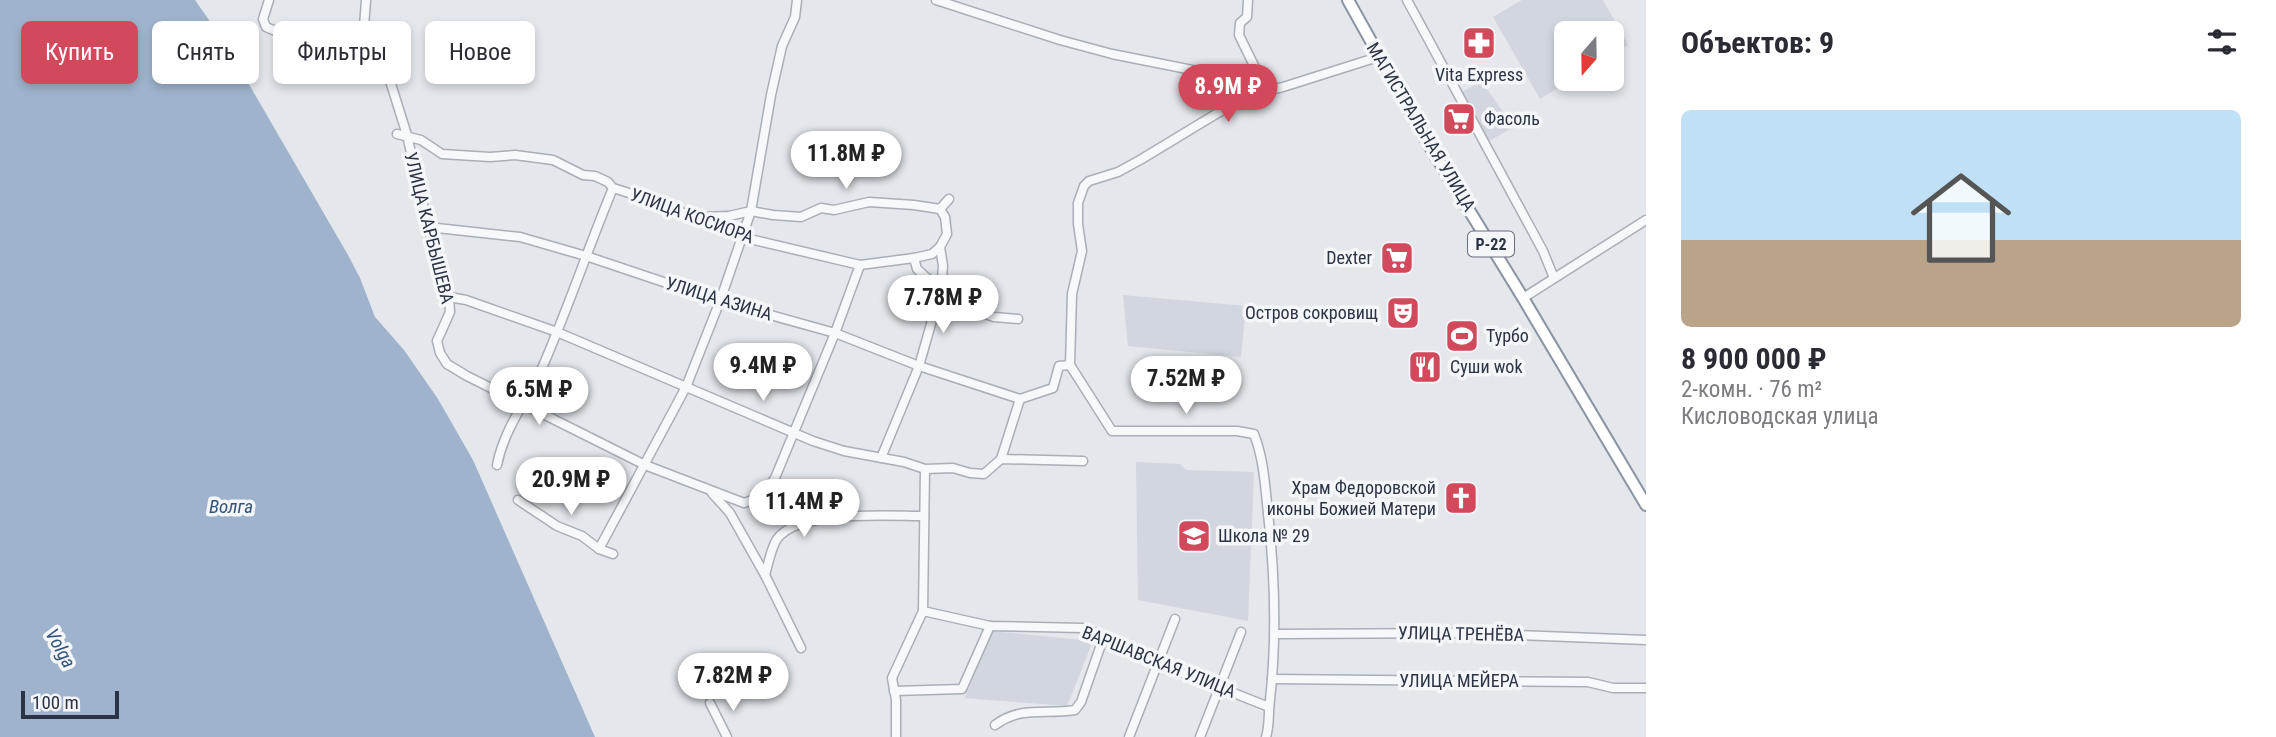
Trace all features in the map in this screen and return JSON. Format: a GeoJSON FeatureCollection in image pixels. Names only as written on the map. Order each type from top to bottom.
{"type":"FeatureCollection","features":[{"type":"Feature","properties":{"kind":"highway","name":"МАГИСТРАЛЬНАЯ УЛИЦА"},"geometry":{"type":"LineString","coordinates":[[1348,0],[1378,57],[1646,505]]}},
{"type":"Feature","properties":{"kind":"street"},"geometry":{"type":"LineString","coordinates":[[269,0],[263,19],[266,27],[273,30]]}},
{"type":"Feature","properties":{"kind":"street"},"geometry":{"type":"LineString","coordinates":[[364,21],[366,0]]}},
{"type":"Feature","properties":{"kind":"street"},"geometry":{"type":"LineString","coordinates":[[599,549],[686,387],[720,301],[751,211],[782,46],[795,17],[797,0]]}},
{"type":"Feature","properties":{"kind":"street"},"geometry":{"type":"LineString","coordinates":[[936,0],[1112,54],[1264,86],[1283,87]]}},
{"type":"Feature","properties":{"kind":"street"},"geometry":{"type":"LineString","coordinates":[[1248,0],[1247,17],[1240,23],[1239,35],[1264,86]]}},
{"type":"Feature","properties":{"kind":"street"},"geometry":{"type":"LineString","coordinates":[[1408,0],[1543,251],[1554,278]]}},
{"type":"Feature","properties":{"kind":"street"},"geometry":{"type":"LineString","coordinates":[[1266,737],[1270,723],[1276,634],[1275,574],[1265,479],[1254,434],[1203,430],[1112,431],[1070,365],[1072,293],[1082,251],[1078,203],[1084,186],[1089,181],[1118,172],[1254,94],[1378,57]]}},
{"type":"Feature","properties":{"kind":"street","name":"УЛИЦА КАРБЫШЕВА"},"geometry":{"type":"LineString","coordinates":[[391,84],[407,135],[428,228],[449,297],[450,312],[437,341],[447,364],[645,464],[708,490],[744,503],[761,497],[775,478],[860,265]]}},
{"type":"Feature","properties":{"kind":"street","name":"УЛИЦА КОСИОРА"},"geometry":{"type":"LineString","coordinates":[[397,134],[421,140],[442,155],[515,155],[553,160],[583,176],[596,176],[613,188],[743,237],[860,265],[932,254],[940,247]]}},
{"type":"Feature","properties":{"kind":"street"},"geometry":{"type":"LineString","coordinates":[[498,465],[500,452],[557,332],[613,188]]}},
{"type":"Feature","properties":{"kind":"street"},"geometry":{"type":"LineString","coordinates":[[940,209],[949,199]]}},
{"type":"Feature","properties":{"kind":"street"},"geometry":{"type":"LineString","coordinates":[[691,216],[730,216],[751,211],[801,217],[821,208],[834,210],[869,202],[940,209],[945,217],[947,234],[940,247],[943,266],[941,289],[919,366],[881,458]]}},
{"type":"Feature","properties":{"kind":"street"},"geometry":{"type":"LineString","coordinates":[[1523,298],[1646,220]]}},
{"type":"Feature","properties":{"kind":"street","name":"УЛИЦА АЗИНА"},"geometry":{"type":"LineString","coordinates":[[428,228],[520,237],[586,256],[720,301],[835,333],[919,366],[1020,399]]}},
{"type":"Feature","properties":{"kind":"street"},"geometry":{"type":"LineString","coordinates":[[914,258],[918,269],[941,289],[978,311],[994,317],[1018,319]]}},
{"type":"Feature","properties":{"kind":"street"},"geometry":{"type":"LineString","coordinates":[[449,297],[466,300],[557,332],[813,441],[844,451],[925,469],[953,468],[984,474],[1002,459],[1020,399],[1053,388],[1059,366],[1070,365]]}},
{"type":"Feature","properties":{"kind":"street"},"geometry":{"type":"LineString","coordinates":[[1002,459],[1083,461]]}},
{"type":"Feature","properties":{"kind":"street"},"geometry":{"type":"LineString","coordinates":[[896,737],[897,710],[892,678],[923,611],[925,469]]}},
{"type":"Feature","properties":{"kind":"street"},"geometry":{"type":"LineString","coordinates":[[708,490],[730,513],[765,575],[801,648]]}},
{"type":"Feature","properties":{"kind":"street"},"geometry":{"type":"LineString","coordinates":[[518,500],[557,526],[582,536],[599,549],[613,554]]}},
{"type":"Feature","properties":{"kind":"street"},"geometry":{"type":"LineString","coordinates":[[765,575],[776,540],[789,528],[828,516],[924,516]]}},
{"type":"Feature","properties":{"kind":"street","name":"ВАРШАВСКАЯ УЛИЦА"},"geometry":{"type":"LineString","coordinates":[[923,611],[990,626],[1082,628],[1158,663],[1269,707]]}},
{"type":"Feature","properties":{"kind":"street"},"geometry":{"type":"LineString","coordinates":[[1129,737],[1175,619]]}},
{"type":"Feature","properties":{"kind":"street"},"geometry":{"type":"LineString","coordinates":[[894,691],[962,689],[990,626]]}},
{"type":"Feature","properties":{"kind":"street"},"geometry":{"type":"LineString","coordinates":[[1200,737],[1241,632]]}},
{"type":"Feature","properties":{"kind":"street","name":"УЛИЦА ТРЕНЁВА"},"geometry":{"type":"LineString","coordinates":[[1276,634],[1464,633],[1646,640]]}},
{"type":"Feature","properties":{"kind":"street"},"geometry":{"type":"LineString","coordinates":[[995,725],[1019,712],[1075,710],[1104,636]]}},
{"type":"Feature","properties":{"kind":"street","name":"УЛИЦА МЕЙЕРА"},"geometry":{"type":"LineString","coordinates":[[1272,679],[1588,682],[1613,688],[1646,688]]}},
{"type":"Feature","properties":{"kind":"street"},"geometry":{"type":"LineString","coordinates":[[710,703],[727,737]]}},
{"type":"Feature","properties":{"kind":"shaded area"},"geometry":{"type":"Polygon","coordinates":[[[1522,0],[1603,0],[1615,21],[1554,21],[1554,91],[1540,99],[1493,17],[1522,0]]]}},
{"type":"Feature","properties":{"kind":"shaded area"},"geometry":{"type":"Polygon","coordinates":[[[1481,81],[1514,127],[1489,141],[1462,92],[1481,81]]]}},
{"type":"Feature","properties":{"kind":"shaded area"},"geometry":{"type":"Polygon","coordinates":[[[1123,295],[1246,306],[1241,357],[1128,346],[1123,295]]]}},
{"type":"Feature","properties":{"kind":"shaded area","name":"Школа № 29"},"geometry":{"type":"Polygon","coordinates":[[[1136,462],[1180,464],[1186,470],[1254,472],[1248,621],[1138,600],[1136,462]]]}},
{"type":"Feature","properties":{"kind":"shaded area"},"geometry":{"type":"Polygon","coordinates":[[[991,631],[1093,641],[1067,706],[965,698],[991,631]]]}},
{"type":"Feature","properties":{"kind":"water","name":"Волга"},"geometry":{"type":"Polygon","coordinates":[[[0,0],[195,0],[210,21],[152,21],[152,84],[249,84],[348,255],[375,317],[404,350],[438,399],[473,460],[595,737],[0,737],[0,0]]]}},
{"type":"Feature","properties":{"kind":"place","name":"Vita Express"},"geometry":{"type":"Point","coordinates":[1479,43]}},
{"type":"Feature","properties":{"kind":"place","name":"Фасоль"},"geometry":{"type":"Point","coordinates":[1459,119]}},
{"type":"Feature","properties":{"kind":"place","name":"Dexter"},"geometry":{"type":"Point","coordinates":[1397,258]}},
{"type":"Feature","properties":{"kind":"place","name":"Остров сокровищ"},"geometry":{"type":"Point","coordinates":[1403,313]}},
{"type":"Feature","properties":{"kind":"place","name":"Турбо"},"geometry":{"type":"Point","coordinates":[1462,336]}},
{"type":"Feature","properties":{"kind":"place","name":"Суши wok"},"geometry":{"type":"Point","coordinates":[1425,367]}},
{"type":"Feature","properties":{"kind":"place","name":"Храм Федоровской иконы Божией Матери"},"geometry":{"type":"Point","coordinates":[1461,498]}},
{"type":"Feature","properties":{"kind":"place","name":"Школа № 29"},"geometry":{"type":"Point","coordinates":[1194,536]}},
{"type":"Feature","properties":{"kind":"water label","name":"Volga"},"geometry":{"type":"Point","coordinates":[61,648]}}]}
